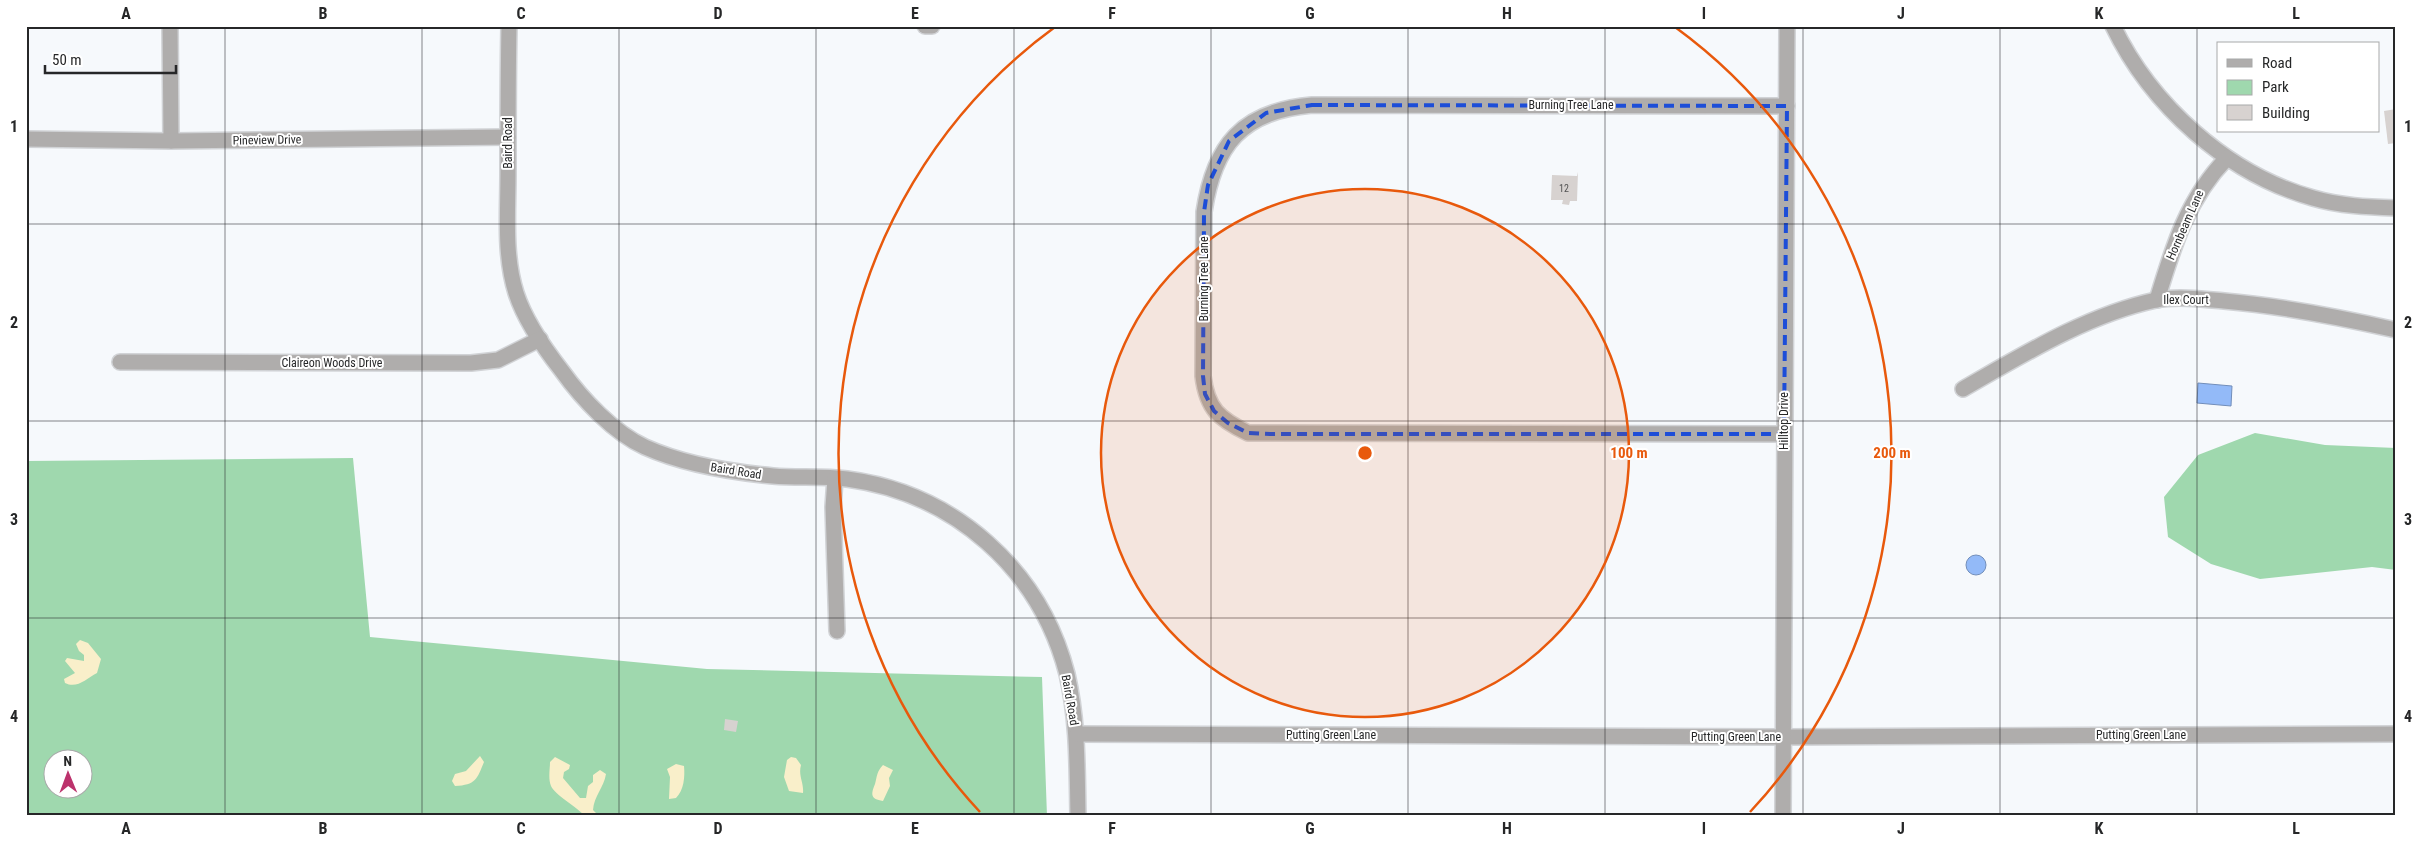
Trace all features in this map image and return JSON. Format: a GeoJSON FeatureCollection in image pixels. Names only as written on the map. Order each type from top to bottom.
{"type":"FeatureCollection","features":[{"type":"Feature","properties":{"kind":"street"},"geometry":{"type":"LineString","coordinates":[[170,26],[171,140]]}},
{"type":"Feature","properties":{"kind":"street","name":"Baird Road"},"geometry":{"type":"LineString","coordinates":[[509,26],[508,251],[516,293],[529,322],[574,388],[594,409],[643,447],[722,471],[835,479],[881,485],[920,498],[982,538],[1007,562],[1030,589],[1047,618],[1067,675],[1077,734],[1078,816]]}},
{"type":"Feature","properties":{"kind":"street"},"geometry":{"type":"LineString","coordinates":[[925,26],[932,26]]}},
{"type":"Feature","properties":{"kind":"street","name":"Hilltop Drive"},"geometry":{"type":"LineString","coordinates":[[1783,816],[1787,26]]}},
{"type":"Feature","properties":{"kind":"street"},"geometry":{"type":"LineString","coordinates":[[2113,26],[2143,77],[2178,118],[2226,158],[2268,182],[2312,198],[2358,207],[2396,208]]}},
{"type":"Feature","properties":{"kind":"street","name":"Burning Tree Lane"},"geometry":{"type":"LineString","coordinates":[[1784,434],[1248,433],[1228,424],[1214,411],[1205,394],[1203,376],[1204,212],[1208,185],[1216,163],[1229,141],[1245,127],[1266,114],[1289,107],[1787,106]]}},
{"type":"Feature","properties":{"kind":"street","name":"Pineview Drive"},"geometry":{"type":"LineString","coordinates":[[26,139],[171,140],[508,137]]}},
{"type":"Feature","properties":{"kind":"street","name":"Hornbeam Lane"},"geometry":{"type":"LineString","coordinates":[[2157,300],[2173,245],[2193,202],[2208,177],[2226,158]]}},
{"type":"Feature","properties":{"kind":"street","name":"Ilex Court"},"geometry":{"type":"LineString","coordinates":[[1963,389],[2055,338],[2100,318],[2157,300],[2209,300],[2257,304],[2328,314],[2396,330]]}},
{"type":"Feature","properties":{"kind":"street","name":"Claireon Woods Drive"},"geometry":{"type":"LineString","coordinates":[[120,362],[471,364],[498,360],[540,339]]}},
{"type":"Feature","properties":{"kind":"street"},"geometry":{"type":"LineString","coordinates":[[835,479],[833,507],[837,631]]}},
{"type":"Feature","properties":{"kind":"street","name":"Putting Green Lane"},"geometry":{"type":"LineString","coordinates":[[1077,734],[1783,737],[2396,734]]}},
{"type":"Feature","properties":{"kind":"highlighted area"},"geometry":{"type":"Polygon","coordinates":[[[1312,105],[1787,106],[1784,434],[1248,433],[1228,423],[1214,411],[1205,394],[1203,376],[1204,212],[1208,185],[1229,141],[1266,113],[1312,105]]]}},
{"type":"Feature","properties":{"kind":"green space"},"geometry":{"type":"Polygon","coordinates":[[[2255,433],[2325,445],[2396,448],[2396,570],[2372,567],[2260,579],[2211,564],[2168,537],[2164,497],[2198,455],[2255,433]]]}},
{"type":"Feature","properties":{"kind":"green space"},"geometry":{"type":"Polygon","coordinates":[[[353,458],[370,637],[707,669],[1042,677],[1047,816],[26,816],[26,461],[353,458]]]}},
{"type":"Feature","properties":{"kind":"sand"},"geometry":{"type":"Polygon","coordinates":[[[80,640],[88,643],[101,659],[97,673],[77,684],[69,685],[65,683],[64,679],[75,673],[65,661],[67,658],[84,661],[84,655],[79,651],[76,644],[80,640]]]}},
{"type":"Feature","properties":{"kind":"sand"},"geometry":{"type":"Polygon","coordinates":[[[480,756],[484,762],[475,780],[467,784],[455,786],[452,781],[455,774],[466,771],[480,756]]]}},
{"type":"Feature","properties":{"kind":"sand"},"geometry":{"type":"Polygon","coordinates":[[[555,757],[570,765],[569,769],[564,772],[563,778],[580,798],[586,798],[588,786],[593,782],[593,775],[600,770],[606,774],[593,810],[599,816],[585,816],[553,789],[550,780],[550,762],[555,757]]]}},
{"type":"Feature","properties":{"kind":"sand"},"geometry":{"type":"Polygon","coordinates":[[[791,757],[796,758],[801,765],[803,793],[789,791],[784,777],[787,760],[791,757]]]}},
{"type":"Feature","properties":{"kind":"sand"},"geometry":{"type":"Polygon","coordinates":[[[676,764],[684,766],[683,783],[681,791],[676,798],[669,799],[670,777],[667,769],[676,764]]]}},
{"type":"Feature","properties":{"kind":"sand"},"geometry":{"type":"Polygon","coordinates":[[[883,765],[893,770],[889,778],[890,786],[883,801],[876,799],[872,793],[883,765]]]}},
{"type":"Feature","properties":{"kind":"water"},"geometry":{"type":"Polygon","coordinates":[[[2198,383],[2232,386],[2231,406],[2197,403],[2198,383]]]}},
{"type":"Feature","properties":{"kind":"water"},"geometry":{"type":"Polygon","coordinates":[[[1976,555],[1983,558],[1986,565],[1983,572],[1976,575],[1969,572],[1966,565],[1969,558],[1976,555]]]}},
{"type":"Feature","properties":{"kind":"building"},"geometry":{"type":"Polygon","coordinates":[[[2396,109],[2396,143],[2388,144],[2384,111],[2396,109]]]}},
{"type":"Feature","properties":{"kind":"building"},"geometry":{"type":"Polygon","coordinates":[[[1578,172],[1577,201],[1570,201],[1569,205],[1562,204],[1563,200],[1551,200],[1552,175],[1577,176],[1578,172]]]}},
{"type":"Feature","properties":{"kind":"building"},"geometry":{"type":"Polygon","coordinates":[[[725,719],[738,721],[736,732],[724,730],[725,719]]]}}]}
